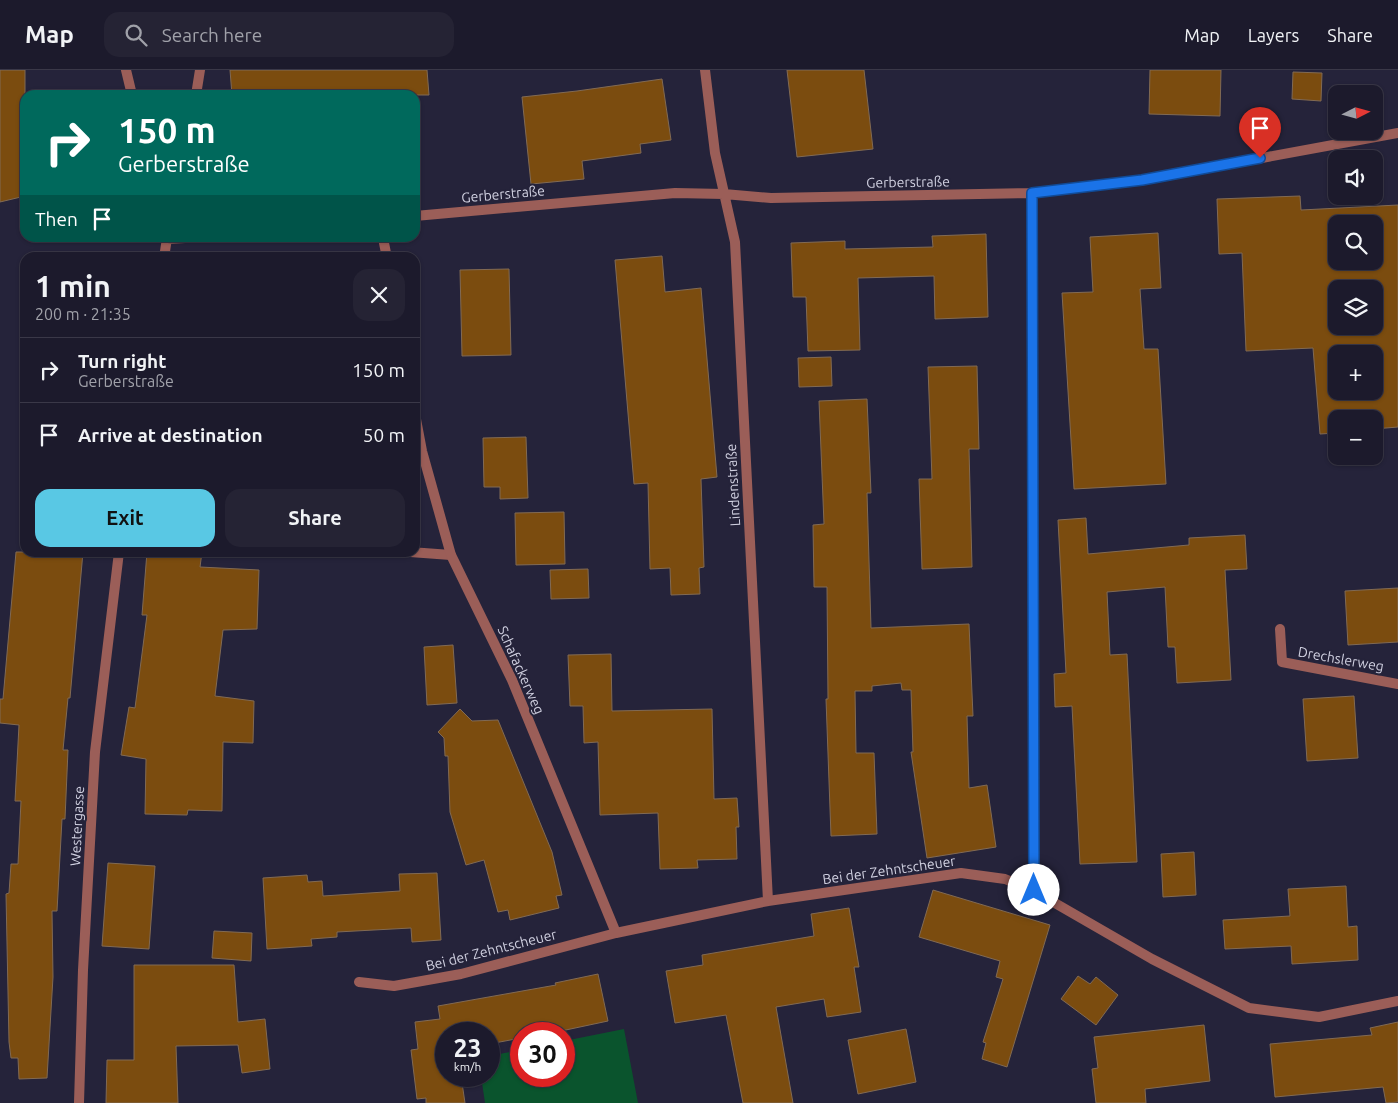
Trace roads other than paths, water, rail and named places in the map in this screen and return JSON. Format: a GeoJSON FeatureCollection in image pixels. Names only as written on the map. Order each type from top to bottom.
{"type":"FeatureCollection","features":[{"type":"Feature","properties":{"kind":"street"},"geometry":{"type":"LineString","coordinates":[[126,70],[131,90]]}},
{"type":"Feature","properties":{"kind":"street"},"geometry":{"type":"LineString","coordinates":[[197,90],[200,70]]}},
{"type":"Feature","properties":{"kind":"street","name":"Lindenstraße"},"geometry":{"type":"LineString","coordinates":[[706,70],[715,153],[735,242],[768,902]]}},
{"type":"Feature","properties":{"kind":"street","name":"Gerberstraße"},"geometry":{"type":"LineString","coordinates":[[420,216],[675,193],[724,194],[771,198],[1032,193],[1142,180],[1398,133]]}},
{"type":"Feature","properties":{"kind":"street"},"geometry":{"type":"LineString","coordinates":[[1032,193],[1034,890]]}},
{"type":"Feature","properties":{"kind":"street","name":"Schafackerweg"},"geometry":{"type":"LineString","coordinates":[[420,440],[451,555],[512,680],[616,933]]}},
{"type":"Feature","properties":{"kind":"street"},"geometry":{"type":"LineString","coordinates":[[420,553],[451,555]]}},
{"type":"Feature","properties":{"kind":"street","name":"Westergasse"},"geometry":{"type":"LineString","coordinates":[[79,1103],[83,970],[95,752],[118,557]]}},
{"type":"Feature","properties":{"kind":"street","name":"Drechslerweg"},"geometry":{"type":"LineString","coordinates":[[1280,629],[1282,662],[1398,684]]}},
{"type":"Feature","properties":{"kind":"street","name":"Bei der Zehntscheuer"},"geometry":{"type":"LineString","coordinates":[[359,982],[394,986],[461,974],[616,933],[768,902],[961,874],[1005,879],[1034,890],[1152,959],[1249,1008],[1319,1017],[1398,1000]]}}]}
